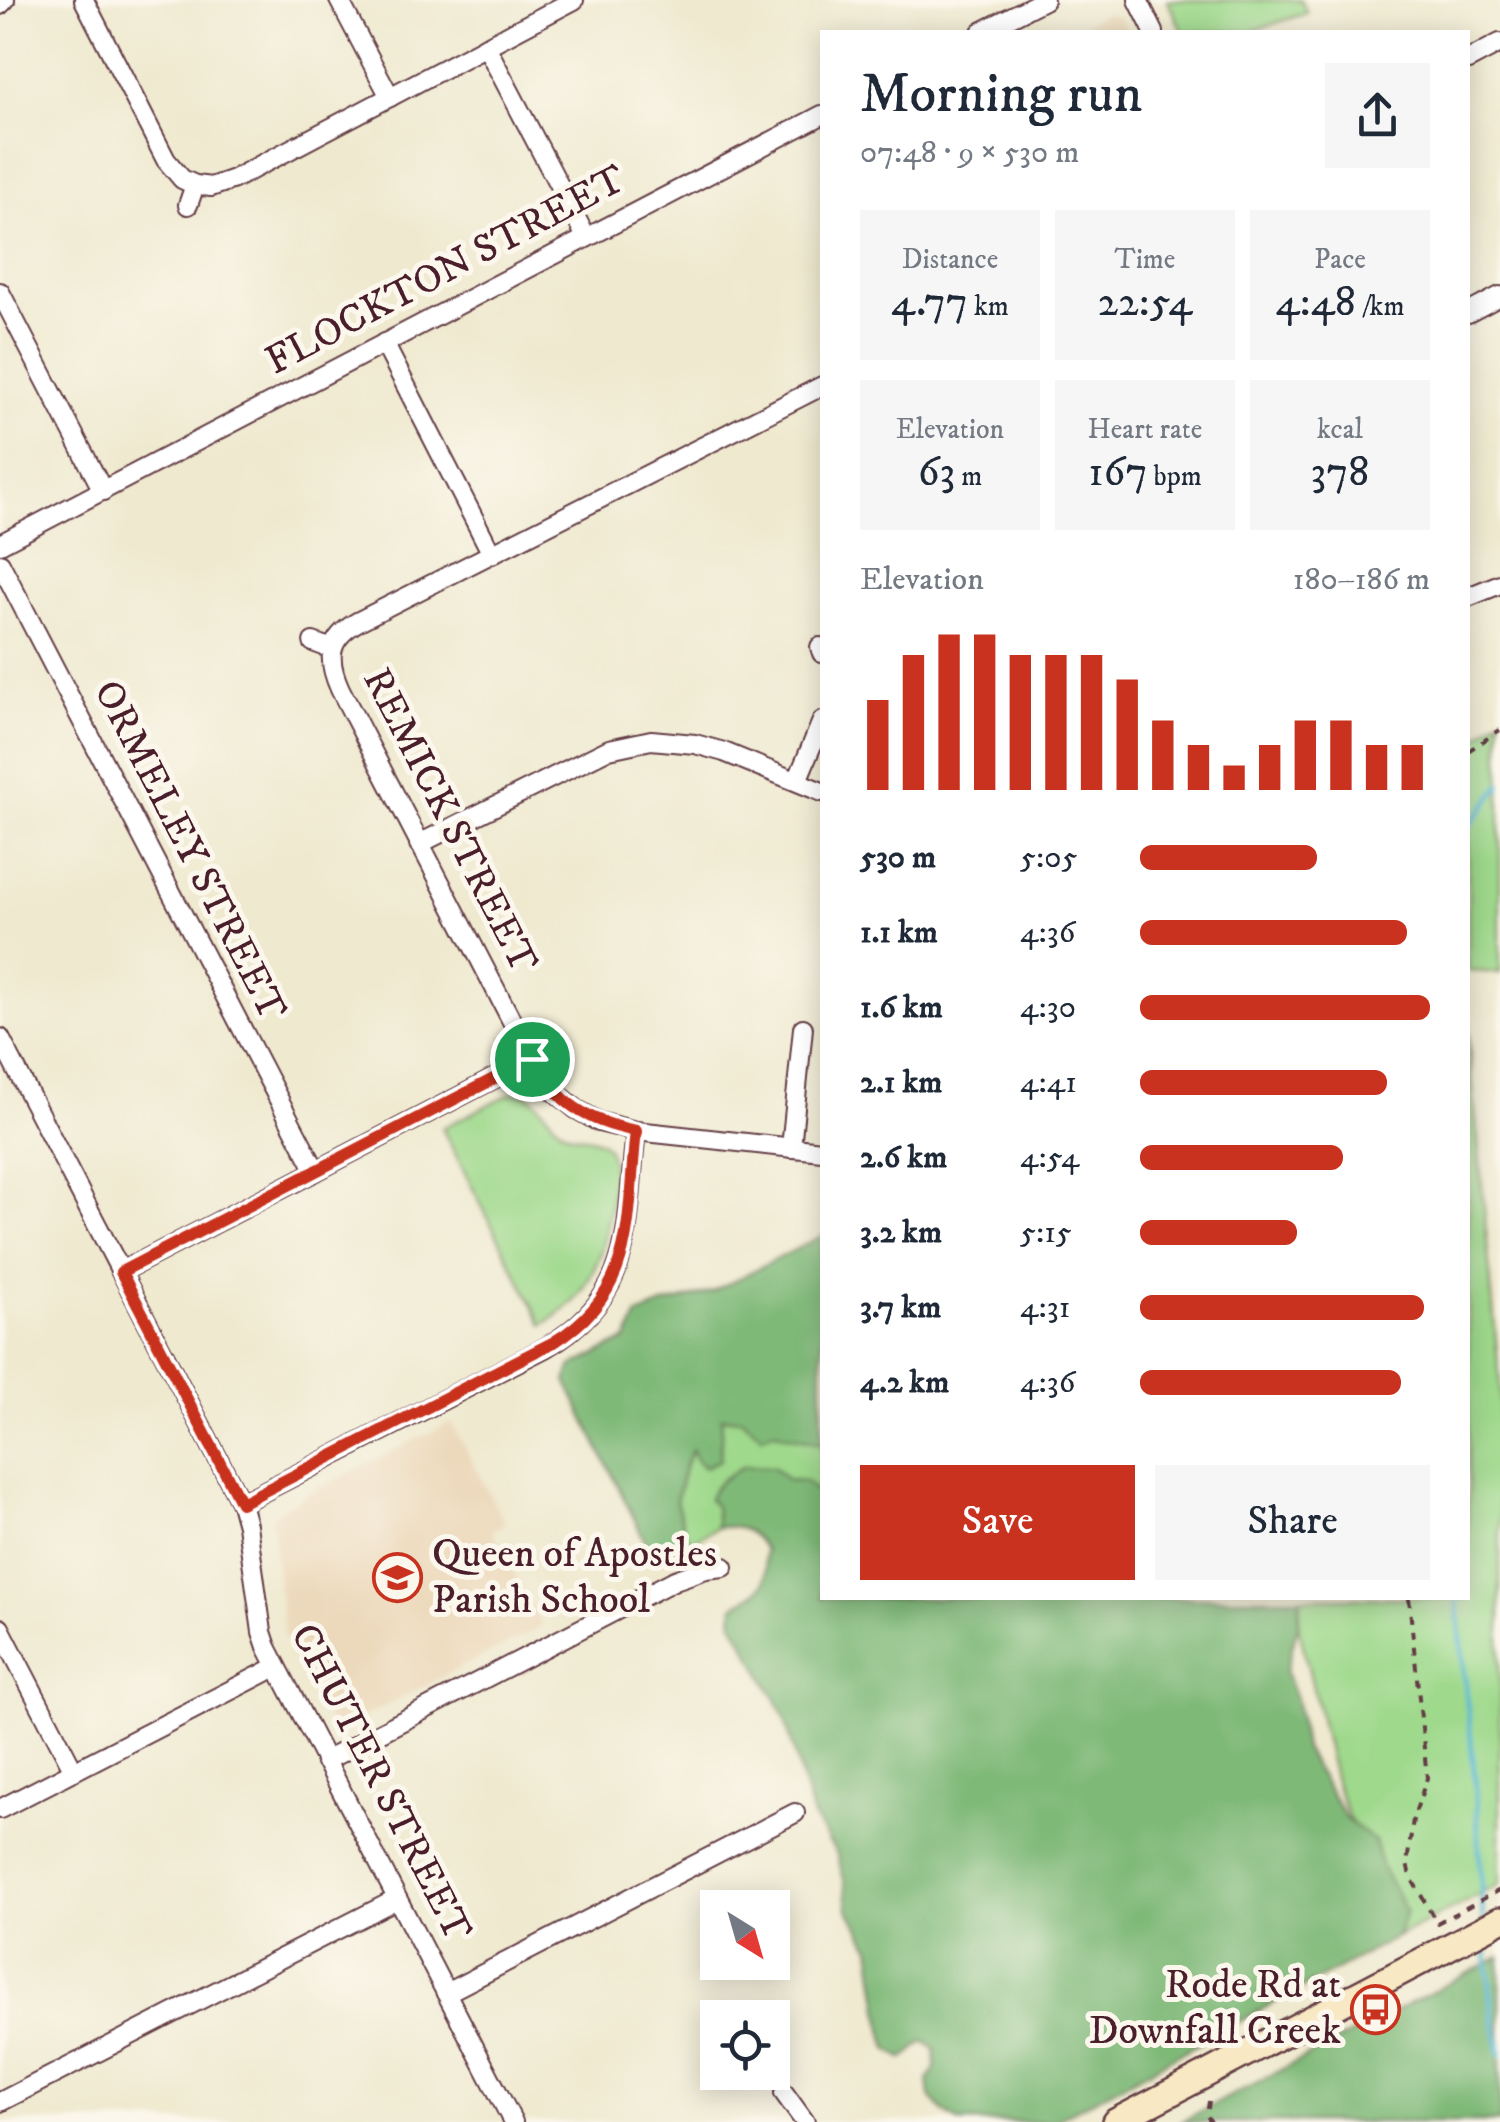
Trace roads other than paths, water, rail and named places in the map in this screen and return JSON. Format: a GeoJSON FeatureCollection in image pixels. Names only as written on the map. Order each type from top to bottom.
{"type":"FeatureCollection","features":[{"type":"Feature","properties":{"kind":"main road"},"geometry":{"type":"LineString","coordinates":[[1115,2122],[1500,1920]]}},
{"type":"Feature","properties":{"kind":"street"},"geometry":{"type":"LineString","coordinates":[[84,0],[166,160],[182,179],[196,186],[212,187],[574,0]]}},
{"type":"Feature","properties":{"kind":"street"},"geometry":{"type":"LineString","coordinates":[[339,0],[390,97]]}},
{"type":"Feature","properties":{"kind":"street"},"geometry":{"type":"LineString","coordinates":[[985,30],[1044,0]]}},
{"type":"Feature","properties":{"kind":"street"},"geometry":{"type":"LineString","coordinates":[[1138,0],[1153,30]]}},
{"type":"Feature","properties":{"kind":"street"},"geometry":{"type":"LineString","coordinates":[[1470,59],[1500,43]]}},
{"type":"Feature","properties":{"kind":"street"},"geometry":{"type":"LineString","coordinates":[[486,46],[586,237]]}},
{"type":"Feature","properties":{"kind":"street","name":"FLOCKTON STREET"},"geometry":{"type":"LineString","coordinates":[[0,544],[820,116]]}},
{"type":"Feature","properties":{"kind":"street"},"geometry":{"type":"LineString","coordinates":[[188,205],[196,186]]}},
{"type":"Feature","properties":{"kind":"street"},"geometry":{"type":"LineString","coordinates":[[0,292],[103,491]]}},
{"type":"Feature","properties":{"kind":"street"},"geometry":{"type":"LineString","coordinates":[[1470,311],[1500,296]]}},
{"type":"Feature","properties":{"kind":"street"},"geometry":{"type":"LineString","coordinates":[[384,343],[492,554]]}},
{"type":"Feature","properties":{"kind":"street","name":"REMICK STREET"},"geometry":{"type":"LineString","coordinates":[[820,387],[350,626],[332,648],[331,661],[334,675],[419,844],[532,1059],[552,1088],[576,1110],[599,1122],[636,1131],[820,1151]]}},
{"type":"Feature","properties":{"kind":"street","name":"ORMELEY STREET"},"geometry":{"type":"LineString","coordinates":[[0,563],[316,1171]]}},
{"type":"Feature","properties":{"kind":"street"},"geometry":{"type":"LineString","coordinates":[[1470,596],[1500,584]]}},
{"type":"Feature","properties":{"kind":"street","name":"REMICK STREET"},"geometry":{"type":"LineString","coordinates":[[313,642],[332,648]]}},
{"type":"Feature","properties":{"kind":"street"},"geometry":{"type":"LineString","coordinates":[[797,781],[820,726]]}},
{"type":"Feature","properties":{"kind":"street"},"geometry":{"type":"LineString","coordinates":[[419,844],[588,758],[628,744],[674,740],[696,744],[820,791]]}},
{"type":"Feature","properties":{"kind":"street"},"geometry":{"type":"LineString","coordinates":[[791,1148],[803,1028]]}},
{"type":"Feature","properties":{"kind":"street","name":"CHUTER STREET"},"geometry":{"type":"LineString","coordinates":[[0,1038],[241,1503],[262,1632],[276,1667],[513,2122]]}},
{"type":"Feature","properties":{"kind":"street"},"geometry":{"type":"LineString","coordinates":[[121,1272],[532,1059]]}},
{"type":"Feature","properties":{"kind":"street"},"geometry":{"type":"LineString","coordinates":[[241,1503],[544,1348],[588,1317],[610,1286],[622,1257],[636,1131]]}},
{"type":"Feature","properties":{"kind":"street"},"geometry":{"type":"LineString","coordinates":[[325,1760],[675,1580],[706,1568],[724,1567]]}},
{"type":"Feature","properties":{"kind":"street"},"geometry":{"type":"LineString","coordinates":[[0,1628],[74,1772]]}},
{"type":"Feature","properties":{"kind":"street"},"geometry":{"type":"LineString","coordinates":[[0,1809],[276,1667]]}},
{"type":"Feature","properties":{"kind":"street"},"geometry":{"type":"LineString","coordinates":[[446,1993],[796,1813]]}},
{"type":"Feature","properties":{"kind":"street"},"geometry":{"type":"LineString","coordinates":[[0,2102],[397,1899]]}},
{"type":"Feature","properties":{"kind":"street"},"geometry":{"type":"LineString","coordinates":[[784,2093],[805,2122]]}},
{"type":"Feature","properties":{"kind":"waterway"},"geometry":{"type":"LineString","coordinates":[[1470,825],[1500,786]]}},
{"type":"Feature","properties":{"kind":"waterway"},"geometry":{"type":"LineString","coordinates":[[1457,1600],[1476,1790],[1483,1918]]}},
{"type":"Feature","properties":{"kind":"waterway"},"geometry":{"type":"LineString","coordinates":[[1485,1938],[1500,2054]]}},
{"type":"Feature","properties":{"kind":"place","name":"Queen of Apostles Parish School"},"geometry":{"type":"Point","coordinates":[397,1578]}},
{"type":"Feature","properties":{"kind":"place","name":"Rode Rd at Downfall Creek"},"geometry":{"type":"Point","coordinates":[1376,2009]}}]}
